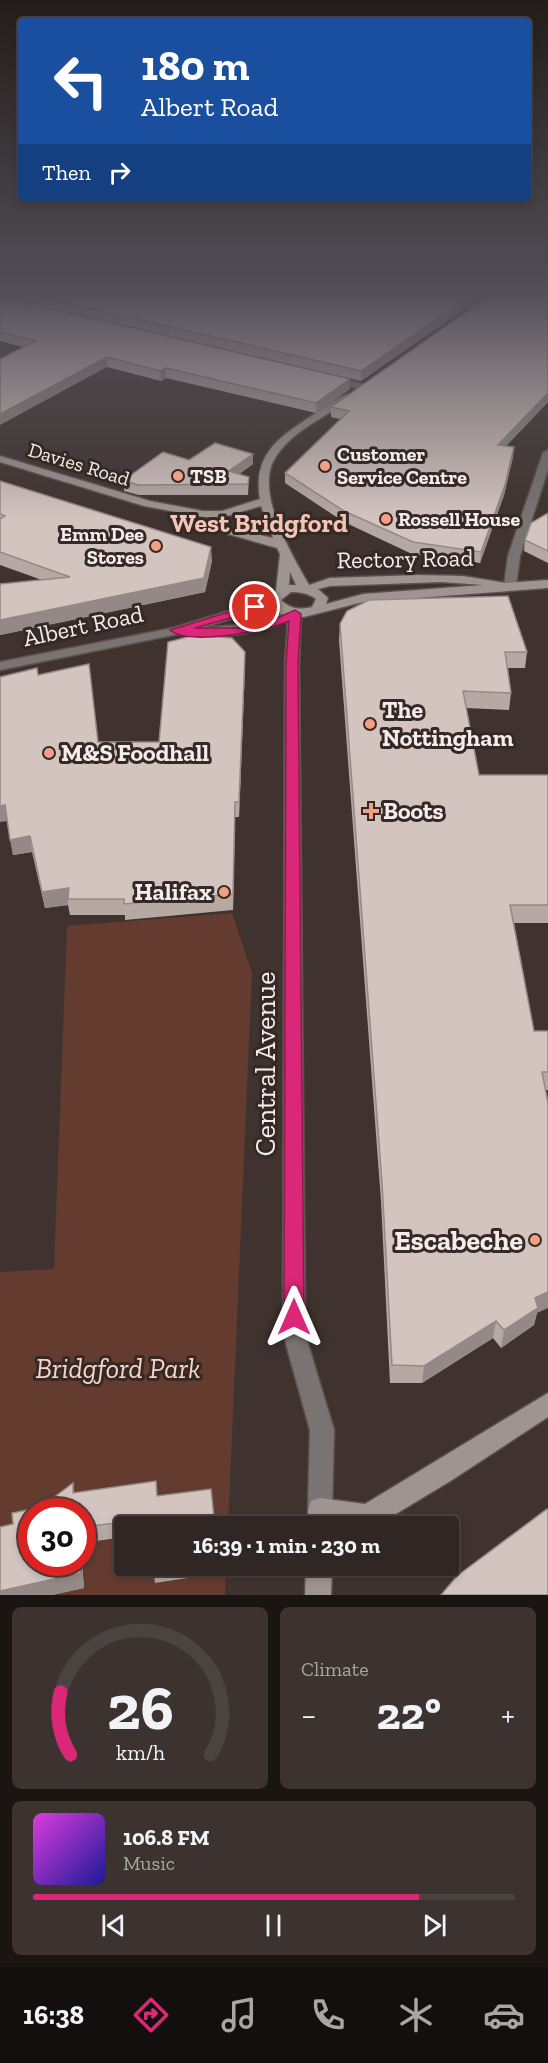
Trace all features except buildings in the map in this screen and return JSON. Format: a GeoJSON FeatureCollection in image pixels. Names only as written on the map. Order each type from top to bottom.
{"type":"FeatureCollection","features":[{"type":"Feature","properties":{"kind":"street"},"geometry":{"type":"LineString","coordinates":[[318,609],[322,598],[307,589],[283,551],[266,501],[263,475],[272,453],[368,384],[320,376]]}},
{"type":"Feature","properties":{"kind":"street"},"geometry":{"type":"LineString","coordinates":[[506,586],[548,453]]}},
{"type":"Feature","properties":{"kind":"street","name":"Davies Road"},"geometry":{"type":"LineString","coordinates":[[0,459],[148,504],[203,514],[223,514],[266,501]]}},
{"type":"Feature","properties":{"kind":"street","name":"Davies Road"},"geometry":{"type":"LineString","coordinates":[[148,504],[154,511],[200,525],[247,534],[283,551]]}},
{"type":"Feature","properties":{"kind":"street"},"geometry":{"type":"LineString","coordinates":[[283,551],[279,594],[274,601],[279,609],[293,613]]}},
{"type":"Feature","properties":{"kind":"street","name":"Rectory Road"},"geometry":{"type":"LineString","coordinates":[[279,594],[330,582],[483,580],[506,586]]}},
{"type":"Feature","properties":{"kind":"street","name":"Rectory Road"},"geometry":{"type":"LineString","coordinates":[[293,613],[363,598],[478,592],[506,586],[548,584]]}},
{"type":"Feature","properties":{"kind":"street","name":"Albert Road"},"geometry":{"type":"LineString","coordinates":[[0,666],[176,630],[237,614],[279,594]]}},
{"type":"Feature","properties":{"kind":"street","name":"Albert Road"},"geometry":{"type":"LineString","coordinates":[[176,630],[216,633],[239,631],[274,623],[293,613]]}},
{"type":"Feature","properties":{"kind":"street","name":"Central Avenue"},"geometry":{"type":"LineString","coordinates":[[293,613],[294,1317],[297,1344],[322,1430],[320,1516]]}},
{"type":"Feature","properties":{"kind":"street"},"geometry":{"type":"LineString","coordinates":[[369,1516],[444,1472],[548,1404]]}},
{"type":"Feature","properties":{"kind":"street"},"geometry":{"type":"LineString","coordinates":[[318,1595],[319,1576]]}},
{"type":"Feature","properties":{"kind":"green space","name":"Bridgford Park"},"geometry":{"type":"Polygon","coordinates":[[[232,913],[252,973],[228,1516],[114,1516],[114,1576],[226,1576],[225,1595],[0,1595],[0,1272],[54,1269],[67,926],[232,913]]]}},
{"type":"Feature","properties":{"kind":"place","name":"Customer Service Centre"},"geometry":{"type":"Point","coordinates":[325,466]}},
{"type":"Feature","properties":{"kind":"place","name":"TSB"},"geometry":{"type":"Point","coordinates":[178,476]}},
{"type":"Feature","properties":{"kind":"place","name":"Rossell House"},"geometry":{"type":"Point","coordinates":[386,519]}},
{"type":"Feature","properties":{"kind":"place","name":"Emm Dee Stores"},"geometry":{"type":"Point","coordinates":[156,546]}},
{"type":"Feature","properties":{"kind":"place","name":"The Nottingham"},"geometry":{"type":"Point","coordinates":[370,724]}},
{"type":"Feature","properties":{"kind":"place","name":"M&S Foodhall"},"geometry":{"type":"Point","coordinates":[49,753]}},
{"type":"Feature","properties":{"kind":"place","name":"Boots"},"geometry":{"type":"Point","coordinates":[371,811]}},
{"type":"Feature","properties":{"kind":"place","name":"Halifax"},"geometry":{"type":"Point","coordinates":[224,892]}},
{"type":"Feature","properties":{"kind":"place","name":"Escabeche"},"geometry":{"type":"Point","coordinates":[535,1240]}},
{"type":"Feature","properties":{"kind":"district","name":"West Bridgford"},"geometry":{"type":"Point","coordinates":[259,523]}},
{"type":"Feature","properties":{"kind":"route"},"geometry":{"type":"LineString","coordinates":[[255,607],[176,630],[216,633],[239,631],[274,623],[292,613],[295,614],[292,664],[294,1317]]}}]}
